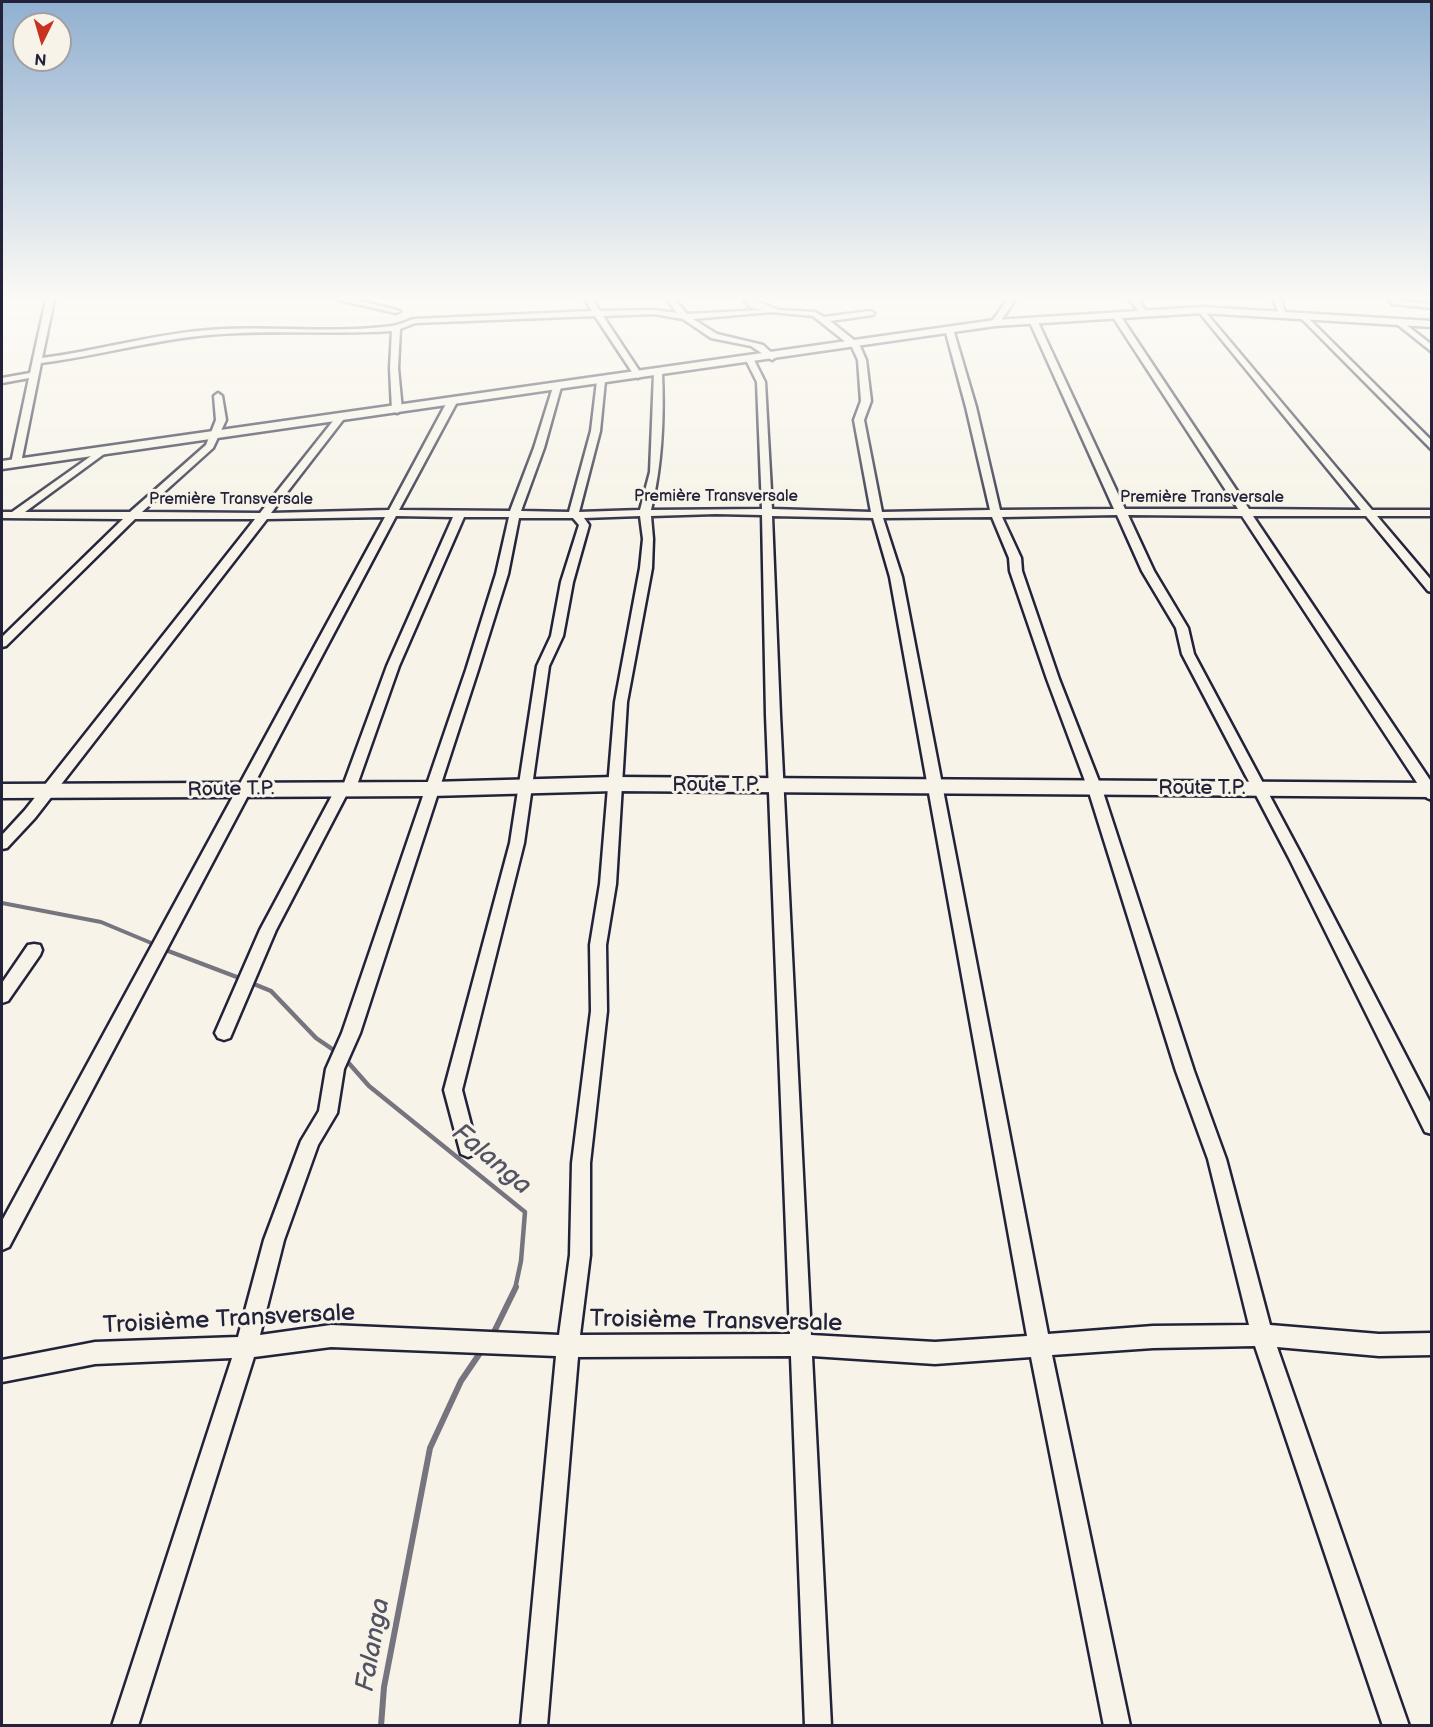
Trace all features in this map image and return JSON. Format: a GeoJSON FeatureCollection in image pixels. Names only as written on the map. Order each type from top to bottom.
{"type":"FeatureCollection","features":[{"type":"Feature","properties":{"kind":"street"},"geometry":{"type":"LineString","coordinates":[[34,381],[8,464],[601,381],[601,407],[588,469],[574,512],[584,525],[582,537],[567,582],[557,636],[543,666],[517,843],[453,1090],[468,1148]]}},
{"type":"Feature","properties":{"kind":"street"},"geometry":{"type":"LineString","coordinates":[[395,381],[397,410]]}},
{"type":"Feature","properties":{"kind":"street"},"geometry":{"type":"LineString","coordinates":[[534,1725],[568,1346],[580,1255],[581,1162],[599,1011],[598,945],[608,884],[621,702],[645,568],[648,539],[645,512],[655,472],[658,381]]}},
{"type":"Feature","properties":{"kind":"street"},"geometry":{"type":"LineString","coordinates":[[760,381],[768,512],[799,1345],[818,1725]]}},
{"type":"Feature","properties":{"kind":"street"},"geometry":{"type":"LineString","coordinates":[[864,381],[866,401],[860,420],[877,516],[896,577],[1039,1345],[1117,1725]]}},
{"type":"Feature","properties":{"kind":"street"},"geometry":{"type":"LineString","coordinates":[[964,381],[996,515],[1015,558],[1016,571],[1053,679],[1095,789],[1185,1071],[1217,1160],[1262,1335],[1396,1725]]}},
{"type":"Feature","properties":{"kind":"street"},"geometry":{"type":"LineString","coordinates":[[1061,381],[1148,571],[1182,628],[1188,654],[1431,1126]]}},
{"type":"Feature","properties":{"kind":"street"},"geometry":{"type":"LineString","coordinates":[[1159,381],[1430,792]]}},
{"type":"Feature","properties":{"kind":"street"},"geometry":{"type":"LineString","coordinates":[[1260,381],[1431,589]]}},
{"type":"Feature","properties":{"kind":"street"},"geometry":{"type":"LineString","coordinates":[[1367,381],[1431,447]]}},
{"type":"Feature","properties":{"kind":"street"},"geometry":{"type":"LineString","coordinates":[[125,1725],[246,1347],[274,1240],[310,1141],[328,1113],[335,1069],[351,1033],[502,574],[515,513],[539,448],[557,387]]}},
{"type":"Feature","properties":{"kind":"street"},"geometry":{"type":"LineString","coordinates":[[2,643],[133,515],[210,446],[221,420],[218,396]]}},
{"type":"Feature","properties":{"kind":"street"},"geometry":{"type":"LineString","coordinates":[[2,1240],[452,402]]}},
{"type":"Feature","properties":{"kind":"street"},"geometry":{"type":"LineString","coordinates":[[2,844],[47,792],[340,418]]}},
{"type":"Feature","properties":{"kind":"street"},"geometry":{"type":"LineString","coordinates":[[2,522],[101,452]]}},
{"type":"Feature","properties":{"kind":"street","name":"Première Transversale"},"geometry":{"type":"LineString","coordinates":[[2,515],[515,513],[576,515],[645,512],[768,512],[877,516],[1123,512],[1431,513]]}},
{"type":"Feature","properties":{"kind":"street"},"geometry":{"type":"LineString","coordinates":[[224,1033],[268,930],[346,788],[393,666],[460,513]]}},
{"type":"Feature","properties":{"kind":"street","name":"Route T.P."},"geometry":{"type":"LineString","coordinates":[[2,791],[431,789],[614,784],[1430,792]]}},
{"type":"Feature","properties":{"kind":"street"},"geometry":{"type":"LineString","coordinates":[[2,996],[34,950]]}},
{"type":"Feature","properties":{"kind":"street","name":"Troisième Transversale"},"geometry":{"type":"LineString","coordinates":[[2,1371],[95,1353],[246,1347],[331,1336],[568,1346],[799,1345],[935,1353],[1153,1337],[1262,1335],[1379,1345],[1431,1344]]}},
{"type":"Feature","properties":{"kind":"waterway","name":"Falanga"},"geometry":{"type":"LineString","coordinates":[[2,903],[101,922],[156,945]]}},
{"type":"Feature","properties":{"kind":"waterway","name":"Falanga"},"geometry":{"type":"LineString","coordinates":[[163,949],[242,979]]}},
{"type":"Feature","properties":{"kind":"waterway","name":"Falanga"},"geometry":{"type":"LineString","coordinates":[[249,982],[271,991],[316,1038],[338,1053]]}},
{"type":"Feature","properties":{"kind":"waterway","name":"Falanga"},"geometry":{"type":"LineString","coordinates":[[346,1060],[369,1086],[525,1212],[521,1261],[515,1289]]}},
{"type":"Feature","properties":{"kind":"waterway","name":"Falanga"},"geometry":{"type":"LineString","coordinates":[[493,1334],[516,1287]]}},
{"type":"Feature","properties":{"kind":"waterway","name":"Falanga"},"geometry":{"type":"LineString","coordinates":[[381,1726],[384,1687],[430,1448],[461,1381],[482,1350]]}}]}
